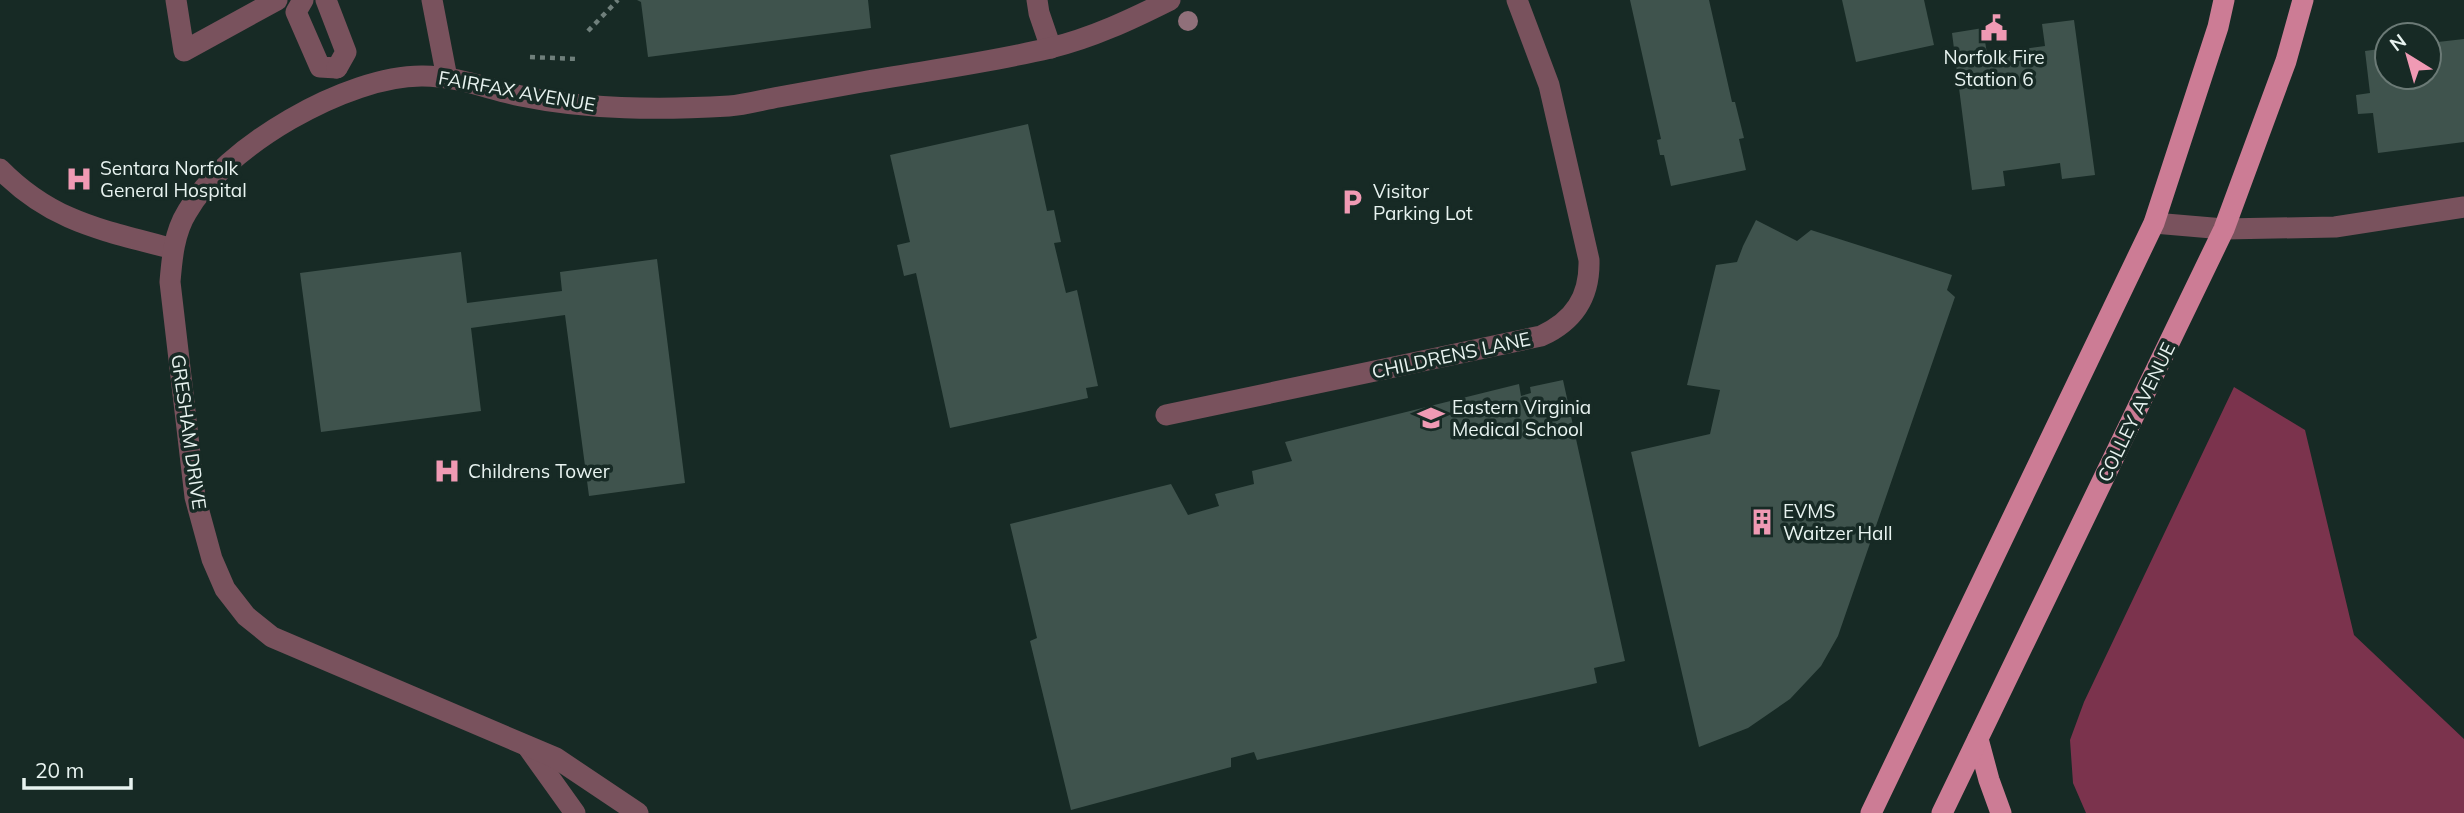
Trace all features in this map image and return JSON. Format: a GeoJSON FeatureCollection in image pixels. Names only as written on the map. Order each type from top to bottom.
{"type":"FeatureCollection","features":[{"type":"Feature","properties":{"kind":"main road"},"geometry":{"type":"LineString","coordinates":[[1871,813],[2154,223],[2218,27],[2224,0]]}},
{"type":"Feature","properties":{"kind":"main road","name":"COLLEY AVENUE"},"geometry":{"type":"LineString","coordinates":[[1942,813],[2224,229],[2286,61],[2303,0]]}},
{"type":"Feature","properties":{"kind":"main road"},"geometry":{"type":"LineString","coordinates":[[1978,739],[2001,813]]}},
{"type":"Feature","properties":{"kind":"street"},"geometry":{"type":"LineString","coordinates":[[176,0],[184,51],[277,0]]}},
{"type":"Feature","properties":{"kind":"street"},"geometry":{"type":"LineString","coordinates":[[303,0],[296,12],[320,67],[337,68]]}},
{"type":"Feature","properties":{"kind":"street"},"geometry":{"type":"LineString","coordinates":[[327,0],[346,52],[337,68]]}},
{"type":"Feature","properties":{"kind":"street"},"geometry":{"type":"LineString","coordinates":[[432,0],[447,78]]}},
{"type":"Feature","properties":{"kind":"street"},"geometry":{"type":"LineString","coordinates":[[1037,0],[1051,48]]}},
{"type":"Feature","properties":{"kind":"street","name":"FAIRFAX AVENUE"},"geometry":{"type":"LineString","coordinates":[[173,249],[186,214],[205,185],[228,163],[289,120],[346,90],[393,78],[424,75],[447,78],[521,96],[593,106],[734,106],[1051,48],[1126,22],[1170,0]]}},
{"type":"Feature","properties":{"kind":"street","name":"CHILDRENS LANE"},"geometry":{"type":"LineString","coordinates":[[1166,415],[1541,336],[1564,323],[1578,308],[1588,284],[1589,260],[1549,85],[1517,0]]}},
{"type":"Feature","properties":{"kind":"street"},"geometry":{"type":"LineString","coordinates":[[337,68],[346,90]]}},
{"type":"Feature","properties":{"kind":"street"},"geometry":{"type":"LineString","coordinates":[[0,169],[19,189],[71,219],[173,249]]}},
{"type":"Feature","properties":{"kind":"street"},"geometry":{"type":"LineString","coordinates":[[2154,223],[2224,229],[2335,227],[2464,207]]}},
{"type":"Feature","properties":{"kind":"street","name":"GRESHAM DRIVE"},"geometry":{"type":"LineString","coordinates":[[173,249],[170,282],[195,497],[212,559],[225,589],[246,616],[272,637],[556,758],[638,813]]}},
{"type":"Feature","properties":{"kind":"street"},"geometry":{"type":"LineString","coordinates":[[526,745],[575,813]]}},
{"type":"Feature","properties":{"kind":"path"},"geometry":{"type":"LineString","coordinates":[[588,31],[618,0]]}},
{"type":"Feature","properties":{"kind":"path"},"geometry":{"type":"LineString","coordinates":[[530,57],[578,59]]}},
{"type":"Feature","properties":{"kind":"shaded area"},"geometry":{"type":"Polygon","coordinates":[[[2234,387],[2305,430],[2354,635],[2464,739],[2464,813],[2086,813],[2073,783],[2070,740],[2084,702],[2234,387]]]}},
{"type":"Feature","properties":{"kind":"building"},"geometry":{"type":"Polygon","coordinates":[[[637,0],[868,0],[871,28],[648,57],[641,2],[637,0]]]}},
{"type":"Feature","properties":{"kind":"building"},"geometry":{"type":"Polygon","coordinates":[[[1630,0],[1709,0],[1732,102],[1735,102],[1744,138],[1739,139],[1746,170],[1671,186],[1664,155],[1660,155],[1657,140],[1661,139],[1630,0]]]}},
{"type":"Feature","properties":{"kind":"building"},"geometry":{"type":"Polygon","coordinates":[[[1842,0],[1924,0],[1934,45],[1856,62],[1842,0]]]}},
{"type":"Feature","properties":{"kind":"building"},"geometry":{"type":"Polygon","coordinates":[[[2074,20],[2095,175],[2062,179],[2060,163],[2003,171],[2005,186],[1972,190],[1952,33],[1983,28],[1987,54],[2045,46],[2042,24],[2074,20]]]}},
{"type":"Feature","properties":{"kind":"building"},"geometry":{"type":"Polygon","coordinates":[[[2464,39],[2464,142],[2378,153],[2373,113],[2358,114],[2356,95],[2370,93],[2365,51],[2373,50],[2373,91],[2443,91],[2443,41],[2464,39]]]}},
{"type":"Feature","properties":{"kind":"building"},"geometry":{"type":"Polygon","coordinates":[[[1028,124],[1047,211],[1054,210],[1061,242],[1054,243],[1066,293],[1077,290],[1098,386],[1086,388],[1088,398],[950,428],[916,273],[904,276],[897,245],[910,242],[890,155],[1028,124]]]}},
{"type":"Feature","properties":{"kind":"building","name":"EVMS Waitzer Hall"},"geometry":{"type":"Polygon","coordinates":[[[1756,220],[1797,241],[1811,230],[1952,275],[1947,290],[1955,297],[1838,636],[1821,666],[1790,699],[1748,728],[1699,747],[1631,452],[1710,434],[1720,390],[1687,385],[1716,265],[1737,262],[1756,220]]]}},
{"type":"Feature","properties":{"kind":"building"},"geometry":{"type":"Polygon","coordinates":[[[461,252],[467,303],[562,291],[560,272],[657,259],[685,483],[589,496],[565,315],[471,328],[481,411],[321,432],[300,273],[461,252]]]}},
{"type":"Feature","properties":{"kind":"building"},"geometry":{"type":"Polygon","coordinates":[[[1563,380],[1625,661],[1594,668],[1597,683],[1257,760],[1254,752],[1231,758],[1231,767],[1071,810],[1030,641],[1037,638],[1010,524],[1171,484],[1188,515],[1219,506],[1215,494],[1254,484],[1252,471],[1292,461],[1285,442],[1519,384],[1521,396],[1531,393],[1530,387],[1563,380]]]}},
{"type":"Feature","properties":{"kind":"place","name":"Norfolk Fire Station 6"},"geometry":{"type":"Point","coordinates":[1994,28]}},
{"type":"Feature","properties":{"kind":"place","name":"Sentara Norfolk General Hospital"},"geometry":{"type":"Point","coordinates":[79,179]}},
{"type":"Feature","properties":{"kind":"place","name":"Visitor Parking Lot"},"geometry":{"type":"Point","coordinates":[1352,202]}},
{"type":"Feature","properties":{"kind":"place","name":"Eastern Virginia Medical School"},"geometry":{"type":"Point","coordinates":[1431,418]}},
{"type":"Feature","properties":{"kind":"place","name":"Childrens Tower"},"geometry":{"type":"Point","coordinates":[447,471]}},
{"type":"Feature","properties":{"kind":"place","name":"EVMS Waitzer Hall"},"geometry":{"type":"Point","coordinates":[1762,522]}}]}
